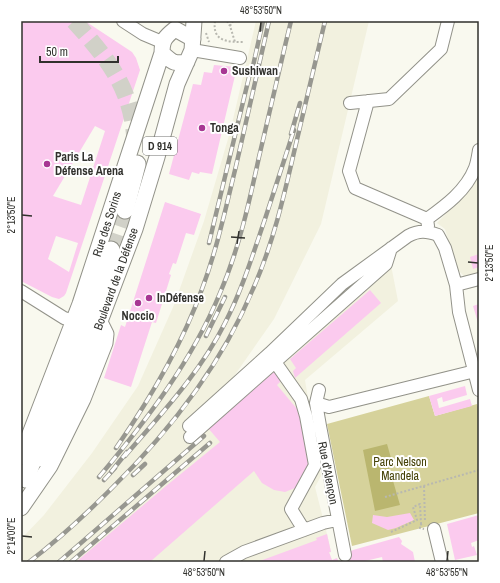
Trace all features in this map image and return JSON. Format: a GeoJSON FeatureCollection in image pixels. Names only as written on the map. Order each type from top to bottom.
{"type":"FeatureCollection","features":[{"type":"Feature","properties":{"kind":"highway"},"geometry":{"type":"LineString","coordinates":[[125,210],[136,164]]}},
{"type":"Feature","properties":{"kind":"highway"},"geometry":{"type":"LineString","coordinates":[[23,482],[82,333],[111,250]]}},
{"type":"Feature","properties":{"kind":"main road","name":"Boulevard de la Défense"},"geometry":{"type":"LineString","coordinates":[[23,482],[46,446],[72,395],[100,322],[134,229],[157,157],[177,84],[191,50],[194,21]]}},
{"type":"Feature","properties":{"kind":"main road"},"geometry":{"type":"LineString","coordinates":[[178,25],[191,50],[176,63],[172,62],[162,47],[168,35],[178,25]]}},
{"type":"Feature","properties":{"kind":"main road","name":"Rue des Sorins"},"geometry":{"type":"LineString","coordinates":[[21,457],[96,259],[162,47]]}},
{"type":"Feature","properties":{"kind":"main road"},"geometry":{"type":"LineString","coordinates":[[21,508],[50,466],[83,399],[105,343],[106,334],[100,322]]}},
{"type":"Feature","properties":{"kind":"street"},"geometry":{"type":"LineString","coordinates":[[123,21],[162,47]]}},
{"type":"Feature","properties":{"kind":"street"},"geometry":{"type":"LineString","coordinates":[[350,103],[389,99],[441,49],[448,21]]}},
{"type":"Feature","properties":{"kind":"street"},"geometry":{"type":"LineString","coordinates":[[191,50],[240,58]]}},
{"type":"Feature","properties":{"kind":"street"},"geometry":{"type":"LineString","coordinates":[[368,101],[349,171],[355,188],[427,219]]}},
{"type":"Feature","properties":{"kind":"street"},"geometry":{"type":"LineString","coordinates":[[427,219],[446,206],[467,182],[474,169],[479,150]]}},
{"type":"Feature","properties":{"kind":"street"},"geometry":{"type":"LineString","coordinates":[[427,219],[428,231]]}},
{"type":"Feature","properties":{"kind":"street"},"geometry":{"type":"LineString","coordinates":[[316,403],[329,407],[478,383],[459,312],[456,285],[442,240],[438,235],[428,231],[414,233],[391,248],[342,284],[190,431],[275,362],[386,264],[391,248]]}},
{"type":"Feature","properties":{"kind":"street"},"geometry":{"type":"LineString","coordinates":[[456,285],[479,279]]}},
{"type":"Feature","properties":{"kind":"street"},"geometry":{"type":"LineString","coordinates":[[21,291],[64,318],[73,321]]}},
{"type":"Feature","properties":{"kind":"street"},"geometry":{"type":"LineString","coordinates":[[275,362],[301,399],[306,416],[315,465],[291,509],[304,530]]}},
{"type":"Feature","properties":{"kind":"street","name":"Rue d'Alençon"},"geometry":{"type":"LineString","coordinates":[[318,390],[316,403],[337,520],[345,555]]}},
{"type":"Feature","properties":{"kind":"street"},"geometry":{"type":"LineString","coordinates":[[226,562],[244,552],[323,523],[337,520]]}},
{"type":"Feature","properties":{"kind":"street"},"geometry":{"type":"LineString","coordinates":[[430,526],[442,562]]}},
{"type":"Feature","properties":{"kind":"path"},"geometry":{"type":"LineString","coordinates":[[151,21],[159,21]]}},
{"type":"Feature","properties":{"kind":"path"},"geometry":{"type":"LineString","coordinates":[[216,21],[214,28],[215,33],[218,36],[229,42],[244,42]]}},
{"type":"Feature","properties":{"kind":"path"},"geometry":{"type":"LineString","coordinates":[[228,21],[235,42]]}},
{"type":"Feature","properties":{"kind":"path"},"geometry":{"type":"LineString","coordinates":[[230,26],[233,21]]}},
{"type":"Feature","properties":{"kind":"path"},"geometry":{"type":"LineString","coordinates":[[385,497],[479,470]]}},
{"type":"Feature","properties":{"kind":"path"},"geometry":{"type":"LineString","coordinates":[[424,486],[430,526]]}},
{"type":"Feature","properties":{"kind":"path"},"geometry":{"type":"LineString","coordinates":[[391,532],[417,520],[413,507],[420,504],[421,524]]}},
{"type":"Feature","properties":{"kind":"shaded area"},"geometry":{"type":"Polygon","coordinates":[[[256,21],[369,21],[321,224],[274,319],[202,422],[345,288],[381,262],[391,265],[398,301],[305,380],[321,476],[315,487],[331,552],[329,553],[332,560],[327,562],[21,562],[21,539],[44,515],[92,453],[138,386],[174,305],[204,221],[230,132],[256,21]]]}},
{"type":"Feature","properties":{"kind":"shaded area"},"geometry":{"type":"Polygon","coordinates":[[[479,173],[479,275],[469,277],[464,276],[457,269],[445,229],[437,223],[468,191],[479,173]]]}},
{"type":"Feature","properties":{"kind":"shaded area"},"geometry":{"type":"Polygon","coordinates":[[[387,444],[391,458],[387,460],[400,505],[375,511],[363,450],[387,444]]]}},
{"type":"Feature","properties":{"kind":"green space","name":"Parc Nelson Mandela"},"geometry":{"type":"Polygon","coordinates":[[[429,396],[435,416],[477,404],[479,410],[479,513],[352,546],[327,424],[429,396]]]}},
{"type":"Feature","properties":{"kind":"building","name":"Paris La Défense Arena"},"geometry":{"type":"Polygon","coordinates":[[[21,21],[85,21],[132,52],[136,58],[140,70],[66,293],[59,299],[21,281],[21,21]],[[95,126],[53,196],[81,205],[105,131],[95,126]],[[56,236],[48,259],[69,272],[78,243],[56,236]]]}},
{"type":"Feature","properties":{"kind":"building","name":"Tonga"},"geometry":{"type":"Polygon","coordinates":[[[214,65],[237,67],[212,174],[200,172],[199,174],[192,172],[189,180],[169,174],[193,84],[201,85],[204,72],[212,73],[214,65]]]}},
{"type":"Feature","properties":{"kind":"building","name":"InDéfense"},"geometry":{"type":"Polygon","coordinates":[[[165,202],[201,214],[194,235],[186,233],[176,264],[173,263],[169,274],[171,275],[156,323],[152,322],[131,387],[104,378],[121,325],[125,327],[165,202]]]}},
{"type":"Feature","properties":{"kind":"building"},"geometry":{"type":"Polygon","coordinates":[[[479,254],[479,267],[473,269],[470,257],[479,254]]]}},
{"type":"Feature","properties":{"kind":"building"},"geometry":{"type":"Polygon","coordinates":[[[370,290],[381,303],[295,378],[293,371],[296,368],[290,359],[370,290]]]}},
{"type":"Feature","properties":{"kind":"building"},"geometry":{"type":"Polygon","coordinates":[[[479,304],[479,326],[473,306],[479,304]]]}},
{"type":"Feature","properties":{"kind":"building"},"geometry":{"type":"Polygon","coordinates":[[[274,372],[281,381],[277,385],[297,409],[305,429],[310,466],[300,485],[285,492],[274,490],[262,483],[254,471],[151,561],[152,562],[76,562],[220,442],[208,428],[274,372]]]}},
{"type":"Feature","properties":{"kind":"building"},"geometry":{"type":"Polygon","coordinates":[[[465,386],[467,395],[443,402],[442,397],[437,399],[439,408],[470,399],[472,406],[435,416],[429,396],[465,386]]]}},
{"type":"Feature","properties":{"kind":"building"},"geometry":{"type":"Polygon","coordinates":[[[410,513],[414,520],[396,528],[388,530],[372,523],[373,515],[387,517],[410,513]]]}},
{"type":"Feature","properties":{"kind":"building"},"geometry":{"type":"Polygon","coordinates":[[[479,515],[479,540],[471,543],[472,547],[474,546],[477,555],[455,560],[447,524],[479,515]]]}},
{"type":"Feature","properties":{"kind":"building"},"geometry":{"type":"Polygon","coordinates":[[[327,534],[331,552],[329,552],[332,560],[337,558],[339,562],[257,562],[317,540],[316,538],[327,534]]]}},
{"type":"Feature","properties":{"kind":"building"},"geometry":{"type":"Polygon","coordinates":[[[399,537],[402,541],[401,544],[413,552],[415,562],[383,562],[382,557],[361,562],[339,562],[342,560],[341,557],[353,550],[399,537]]]}},
{"type":"Feature","properties":{"kind":"tunnel"},"geometry":{"type":"LineString","coordinates":[[74,21],[97,48],[116,75],[129,105],[135,141]]}},
{"type":"Feature","properties":{"kind":"tunnel"},"geometry":{"type":"LineString","coordinates":[[111,250],[125,210]]}},
{"type":"Feature","properties":{"kind":"railway"},"geometry":{"type":"LineString","coordinates":[[251,75],[263,21]]}},
{"type":"Feature","properties":{"kind":"railway"},"geometry":{"type":"LineString","coordinates":[[116,448],[153,391],[175,351],[202,289],[225,212],[269,21]]}},
{"type":"Feature","properties":{"kind":"railway"},"geometry":{"type":"LineString","coordinates":[[99,477],[167,390],[196,343],[220,293],[233,260],[243,226],[291,21]]}},
{"type":"Feature","properties":{"kind":"railway"},"geometry":{"type":"LineString","coordinates":[[29,562],[61,536],[90,509],[153,445],[192,397],[225,345],[253,289],[272,237],[287,184],[325,21]]}},
{"type":"Feature","properties":{"kind":"railway"},"geometry":{"type":"LineString","coordinates":[[209,243],[251,69]]}},
{"type":"Feature","properties":{"kind":"railway"},"geometry":{"type":"LineString","coordinates":[[291,134],[300,103]]}},
{"type":"Feature","properties":{"kind":"railway"},"geometry":{"type":"LineString","coordinates":[[125,456],[166,409],[192,376],[204,359],[225,323],[247,272],[294,130]]}},
{"type":"Feature","properties":{"kind":"railway"},"geometry":{"type":"LineString","coordinates":[[206,336],[225,297]]}},
{"type":"Feature","properties":{"kind":"railway"},"geometry":{"type":"LineString","coordinates":[[59,562],[204,436]]}},
{"type":"Feature","properties":{"kind":"railway"},"geometry":{"type":"LineString","coordinates":[[71,562],[210,443]]}},
{"type":"Feature","properties":{"kind":"railway"},"geometry":{"type":"LineString","coordinates":[[111,472],[127,452]]}},
{"type":"Feature","properties":{"kind":"railway"},"geometry":{"type":"LineString","coordinates":[[133,475],[145,464]]}},
{"type":"Feature","properties":{"kind":"railway"},"geometry":{"type":"LineString","coordinates":[[104,480],[115,468]]}},
{"type":"Feature","properties":{"kind":"place","name":"Sushiwan"},"geometry":{"type":"Point","coordinates":[224,71]}},
{"type":"Feature","properties":{"kind":"place","name":"Tonga"},"geometry":{"type":"Point","coordinates":[202,128]}},
{"type":"Feature","properties":{"kind":"place","name":"Paris La Défense Arena"},"geometry":{"type":"Point","coordinates":[47,164]}},
{"type":"Feature","properties":{"kind":"place","name":"InDéfense"},"geometry":{"type":"Point","coordinates":[149,298]}},
{"type":"Feature","properties":{"kind":"place","name":"Noccio"},"geometry":{"type":"Point","coordinates":[138,303]}}]}
